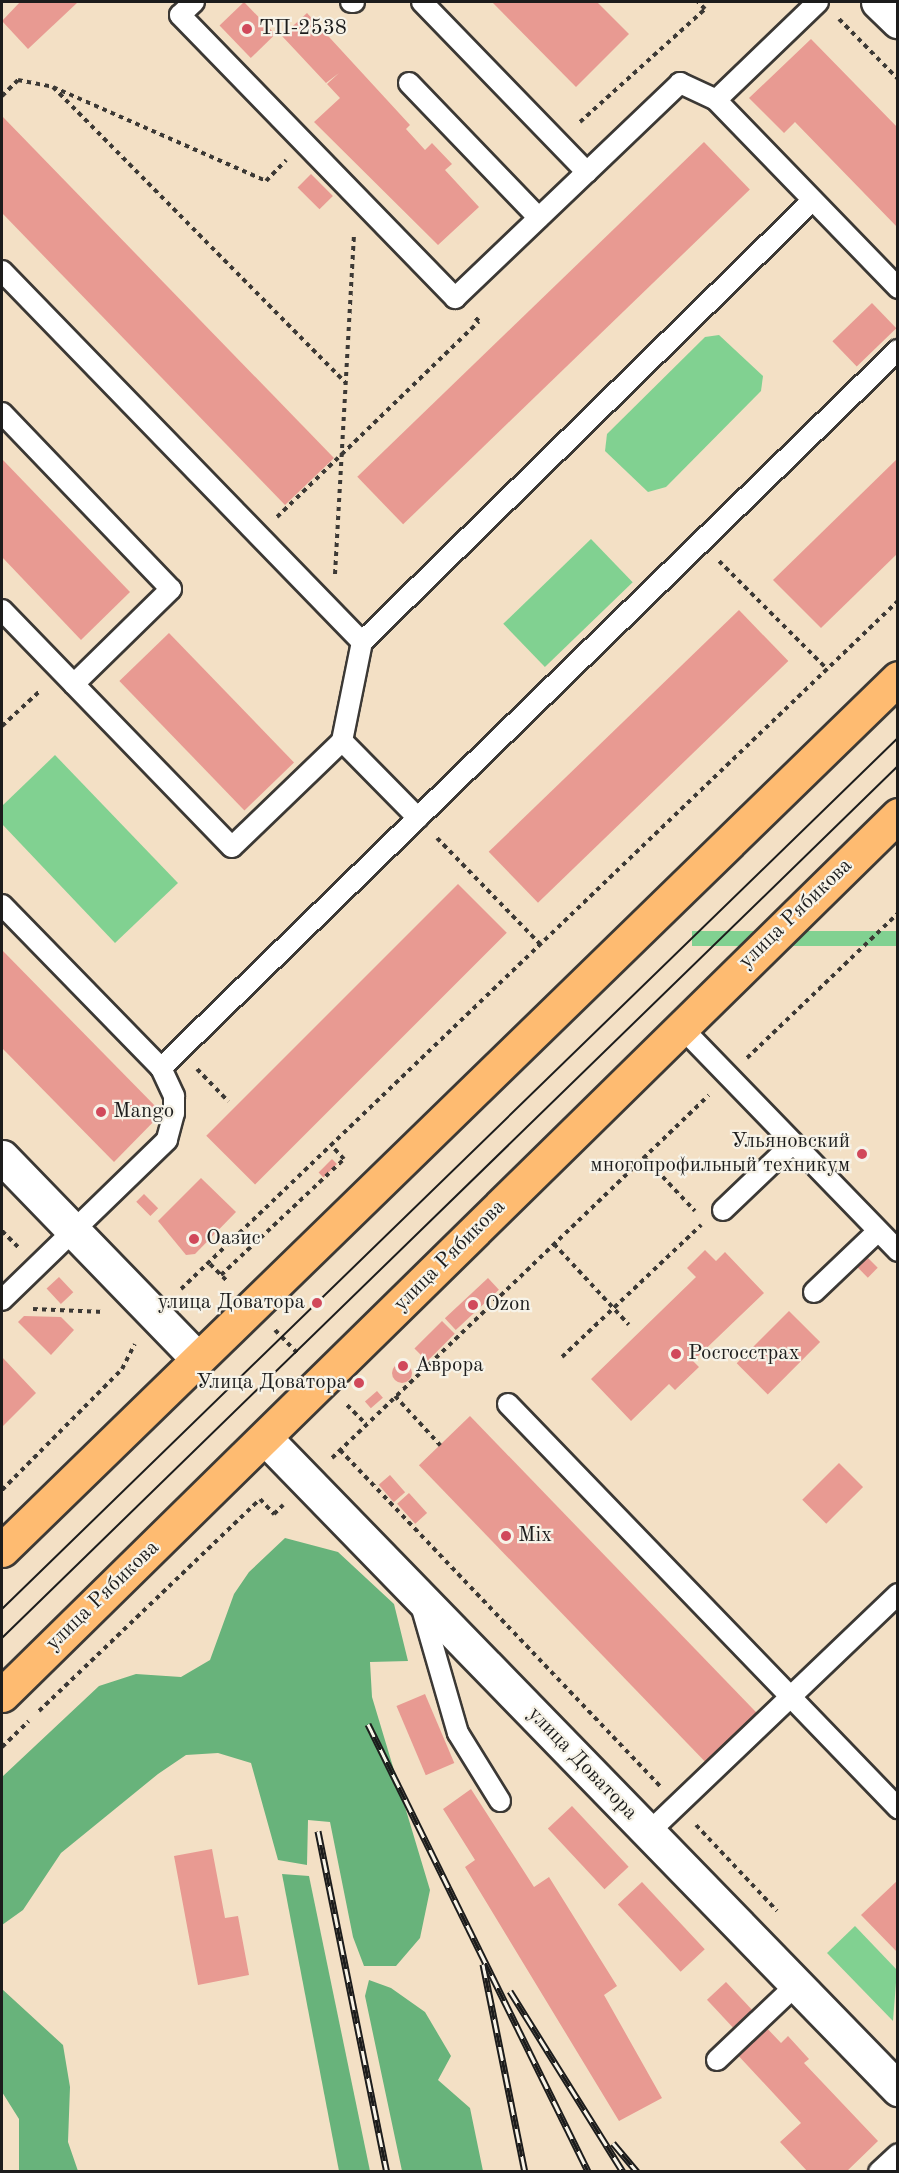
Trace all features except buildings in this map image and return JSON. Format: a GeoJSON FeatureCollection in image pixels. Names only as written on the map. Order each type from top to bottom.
{"type":"FeatureCollection","features":[{"type":"Feature","properties":{"kind":"main road"},"geometry":{"type":"LineString","coordinates":[[2,1550],[897,678]]}},
{"type":"Feature","properties":{"kind":"main road","name":"улица Рябикова"},"geometry":{"type":"LineString","coordinates":[[2,1695],[266,1439],[897,815]]}},
{"type":"Feature","properties":{"kind":"street"},"geometry":{"type":"LineString","coordinates":[[878,2],[897,21]]}},
{"type":"Feature","properties":{"kind":"street"},"geometry":{"type":"LineString","coordinates":[[2,1157],[198,1359]]}},
{"type":"Feature","properties":{"kind":"street","name":"улица Доватора"},"geometry":{"type":"LineString","coordinates":[[266,1439],[897,2089]]}},
{"type":"Feature","properties":{"kind":"lane"},"geometry":{"type":"LineString","coordinates":[[194,2],[180,15],[456,298],[680,83],[716,100],[897,288]]}},
{"type":"Feature","properties":{"kind":"lane"},"geometry":{"type":"LineString","coordinates":[[422,2],[587,172]]}},
{"type":"Feature","properties":{"kind":"lane"},"geometry":{"type":"LineString","coordinates":[[716,100],[824,5]]}},
{"type":"Feature","properties":{"kind":"lane"},"geometry":{"type":"LineString","coordinates":[[409,83],[539,218]]}},
{"type":"Feature","properties":{"kind":"lane"},"geometry":{"type":"LineString","coordinates":[[2,610],[232,847],[342,741],[362,642],[813,200]]}},
{"type":"Feature","properties":{"kind":"lane"},"geometry":{"type":"LineString","coordinates":[[2,271],[362,642]]}},
{"type":"Feature","properties":{"kind":"lane"},"geometry":{"type":"LineString","coordinates":[[161,1068],[897,350]]}},
{"type":"Feature","properties":{"kind":"lane"},"geometry":{"type":"LineString","coordinates":[[2,413],[171,589],[67,677]]}},
{"type":"Feature","properties":{"kind":"lane"},"geometry":{"type":"LineString","coordinates":[[342,741],[418,818]]}},
{"type":"Feature","properties":{"kind":"lane"},"geometry":{"type":"LineString","coordinates":[[2,905],[161,1068],[174,1096],[171,1132],[74,1231],[2,1300]]}},
{"type":"Feature","properties":{"kind":"lane"},"geometry":{"type":"LineString","coordinates":[[681,1027],[897,1251]]}},
{"type":"Feature","properties":{"kind":"lane"},"geometry":{"type":"LineString","coordinates":[[723,1210],[793,1143]]}},
{"type":"Feature","properties":{"kind":"lane"},"geometry":{"type":"LineString","coordinates":[[814,1292],[878,1231]]}},
{"type":"Feature","properties":{"kind":"lane"},"geometry":{"type":"LineString","coordinates":[[508,1404],[897,1808]]}},
{"type":"Feature","properties":{"kind":"lane"},"geometry":{"type":"LineString","coordinates":[[648,1833],[897,1594]]}},
{"type":"Feature","properties":{"kind":"lane"},"geometry":{"type":"LineString","coordinates":[[419,1596],[458,1733],[500,1801]]}},
{"type":"Feature","properties":{"kind":"lane"},"geometry":{"type":"LineString","coordinates":[[717,2060],[796,1985]]}},
{"type":"Feature","properties":{"kind":"lane"},"geometry":{"type":"LineString","coordinates":[[879,2172],[897,2154]]}},
{"type":"Feature","properties":{"kind":"path"},"geometry":{"type":"LineString","coordinates":[[575,117],[583,125],[705,9],[698,2]]}},
{"type":"Feature","properties":{"kind":"path"},"geometry":{"type":"LineString","coordinates":[[824,5],[897,80]]}},
{"type":"Feature","properties":{"kind":"path"},"geometry":{"type":"LineString","coordinates":[[2,96],[18,80],[53,87],[266,181],[303,143]]}},
{"type":"Feature","properties":{"kind":"path"},"geometry":{"type":"LineString","coordinates":[[53,87],[345,382]]}},
{"type":"Feature","properties":{"kind":"path"},"geometry":{"type":"LineString","coordinates":[[333,611],[357,197]]}},
{"type":"Feature","properties":{"kind":"path"},"geometry":{"type":"LineString","coordinates":[[259,535],[479,321],[456,298]]}},
{"type":"Feature","properties":{"kind":"path"},"geometry":{"type":"LineString","coordinates":[[701,543],[827,669]]}},
{"type":"Feature","properties":{"kind":"path"},"geometry":{"type":"LineString","coordinates":[[183,1290],[897,601]]}},
{"type":"Feature","properties":{"kind":"path"},"geometry":{"type":"LineString","coordinates":[[2,726],[67,677]]}},
{"type":"Feature","properties":{"kind":"path"},"geometry":{"type":"LineString","coordinates":[[418,818],[541,945]]}},
{"type":"Feature","properties":{"kind":"path"},"geometry":{"type":"LineString","coordinates":[[780,1915],[340,1450],[897,913]]}},
{"type":"Feature","properties":{"kind":"path"},"geometry":{"type":"LineString","coordinates":[[179,1050],[228,1101]]}},
{"type":"Feature","properties":{"kind":"path"},"geometry":{"type":"LineString","coordinates":[[221,1275],[344,1159],[332,1146]]}},
{"type":"Feature","properties":{"kind":"path"},"geometry":{"type":"LineString","coordinates":[[562,1357],[705,1222],[644,1157]]}},
{"type":"Feature","properties":{"kind":"path"},"geometry":{"type":"LineString","coordinates":[[554,1244],[629,1325]]}},
{"type":"Feature","properties":{"kind":"path"},"geometry":{"type":"LineString","coordinates":[[210,1264],[230,1284]]}},
{"type":"Feature","properties":{"kind":"path"},"geometry":{"type":"LineString","coordinates":[[268,1323],[306,1362]]}},
{"type":"Feature","properties":{"kind":"path"},"geometry":{"type":"LineString","coordinates":[[2,1490],[122,1369],[135,1336]]}},
{"type":"Feature","properties":{"kind":"path"},"geometry":{"type":"LineString","coordinates":[[396,1396],[440,1445]]}},
{"type":"Feature","properties":{"kind":"path"},"geometry":{"type":"LineString","coordinates":[[347,1405],[366,1424]]}},
{"type":"Feature","properties":{"kind":"path"},"geometry":{"type":"LineString","coordinates":[[2,1747],[260,1499]]}},
{"type":"Feature","properties":{"kind":"green space"},"geometry":{"type":"Polygon","coordinates":[[[719,335],[763,376],[761,391],[666,487],[648,492],[605,451],[607,434],[705,337],[719,335]]]}},
{"type":"Feature","properties":{"kind":"green space"},"geometry":{"type":"Polygon","coordinates":[[[591,539],[633,582],[545,667],[503,624],[591,539]]]}},
{"type":"Feature","properties":{"kind":"green space"},"geometry":{"type":"Polygon","coordinates":[[[55,755],[178,883],[115,943],[2,824],[2,806],[55,755]]]}},
{"type":"Feature","properties":{"kind":"green space"},"geometry":{"type":"Polygon","coordinates":[[[692,931],[897,931],[897,946],[692,946],[692,931]]]}},
{"type":"Feature","properties":{"kind":"green space"},"geometry":{"type":"Polygon","coordinates":[[[285,1538],[338,1552],[394,1604],[408,1661],[370,1662],[372,1697],[430,1890],[420,1938],[396,1966],[364,1966],[353,1937],[330,1822],[308,1820],[307,1865],[278,1860],[251,1763],[218,1753],[186,1755],[158,1774],[61,1853],[23,1910],[2,1925],[2,1777],[99,1686],[136,1674],[181,1677],[210,1660],[234,1594],[249,1572],[285,1538]]]}},
{"type":"Feature","properties":{"kind":"green space"},"geometry":{"type":"Polygon","coordinates":[[[282,1874],[309,1876],[370,2171],[339,2171],[282,1874]]]}},
{"type":"Feature","properties":{"kind":"green space"},"geometry":{"type":"Polygon","coordinates":[[[855,1926],[897,1970],[893,2021],[827,1953],[855,1926]]]}},
{"type":"Feature","properties":{"kind":"green space"},"geometry":{"type":"Polygon","coordinates":[[[369,1980],[391,1988],[425,2012],[451,2056],[438,2080],[470,2108],[483,2171],[402,2171],[365,1996],[369,1980]]]}},
{"type":"Feature","properties":{"kind":"green space"},"geometry":{"type":"Polygon","coordinates":[[[2,1989],[63,2045],[70,2087],[68,2142],[78,2171],[19,2171],[19,2119],[2,2092],[2,1989]]]}},
{"type":"Feature","properties":{"kind":"tram line"},"geometry":{"type":"LineString","coordinates":[[2,1609],[898,738]]}},
{"type":"Feature","properties":{"kind":"tram line"},"geometry":{"type":"LineString","coordinates":[[2,1638],[898,766]]}},
{"type":"Feature","properties":{"kind":"railway"},"geometry":{"type":"LineString","coordinates":[[368,1724],[588,2172]]}},
{"type":"Feature","properties":{"kind":"railway"},"geometry":{"type":"LineString","coordinates":[[318,1831],[387,2172]]}},
{"type":"Feature","properties":{"kind":"railway"},"geometry":{"type":"LineString","coordinates":[[483,1964],[525,2172]]}},
{"type":"Feature","properties":{"kind":"railway"},"geometry":{"type":"LineString","coordinates":[[510,1991],[623,2172]]}},
{"type":"Feature","properties":{"kind":"railway"},"geometry":{"type":"LineString","coordinates":[[613,2143],[637,2172]]}},
{"type":"Feature","properties":{"kind":"place","name":"ТП-2538"},"geometry":{"type":"Point","coordinates":[247,29]}},
{"type":"Feature","properties":{"kind":"place","name":"Mango"},"geometry":{"type":"Point","coordinates":[101,1112]}},
{"type":"Feature","properties":{"kind":"place","name":"Ульяновский многопрофильный техникум"},"geometry":{"type":"Point","coordinates":[862,1154]}},
{"type":"Feature","properties":{"kind":"place","name":"Оазис"},"geometry":{"type":"Point","coordinates":[194,1239]}},
{"type":"Feature","properties":{"kind":"place","name":"улица Доватора"},"geometry":{"type":"Point","coordinates":[317,1303]}},
{"type":"Feature","properties":{"kind":"place","name":"Ozon"},"geometry":{"type":"Point","coordinates":[473,1305]}},
{"type":"Feature","properties":{"kind":"place","name":"Росгосстрах"},"geometry":{"type":"Point","coordinates":[676,1354]}},
{"type":"Feature","properties":{"kind":"place","name":"Аврора"},"geometry":{"type":"Point","coordinates":[403,1366]}},
{"type":"Feature","properties":{"kind":"place","name":"Улица Доватора"},"geometry":{"type":"Point","coordinates":[359,1383]}},
{"type":"Feature","properties":{"kind":"place","name":"Mix"},"geometry":{"type":"Point","coordinates":[506,1536]}}]}
